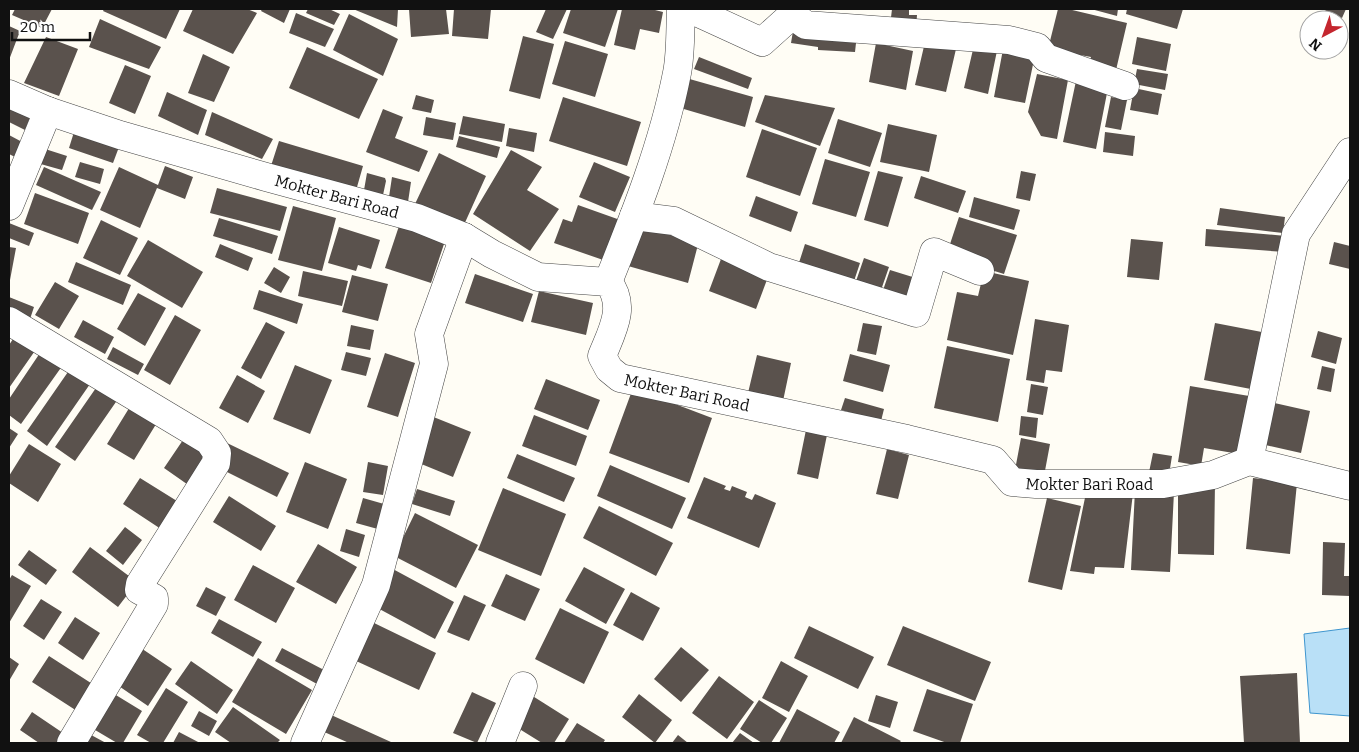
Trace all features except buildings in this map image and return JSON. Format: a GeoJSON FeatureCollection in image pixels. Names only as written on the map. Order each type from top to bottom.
{"type":"FeatureCollection","features":[{"type":"Feature","properties":{"kind":"street"},"geometry":{"type":"LineString","coordinates":[[608,282],[634,216],[654,156],[677,72],[681,9]]}},
{"type":"Feature","properties":{"kind":"street"},"geometry":{"type":"LineString","coordinates":[[690,9],[762,42],[792,15],[806,25],[1009,40],[1037,47],[1046,58],[1125,86]]}},
{"type":"Feature","properties":{"kind":"street","name":"Mokter Bari Road"},"geometry":{"type":"LineString","coordinates":[[9,94],[48,111],[120,135],[417,218],[464,237],[492,254],[538,277],[608,282],[616,293],[617,318],[602,356],[609,369],[620,378],[907,439],[993,460],[1012,482],[1036,484],[1163,484],[1213,475],[1249,460]]}},
{"type":"Feature","properties":{"kind":"street"},"geometry":{"type":"LineString","coordinates":[[9,206],[48,111]]}},
{"type":"Feature","properties":{"kind":"street"},"geometry":{"type":"LineString","coordinates":[[1350,152],[1296,234],[1249,460],[1350,486]]}},
{"type":"Feature","properties":{"kind":"street"},"geometry":{"type":"LineString","coordinates":[[634,216],[674,221],[769,267],[916,312],[934,252],[980,271]]}},
{"type":"Feature","properties":{"kind":"street"},"geometry":{"type":"LineString","coordinates":[[305,743],[376,585],[434,364],[429,334],[464,237]]}},
{"type":"Feature","properties":{"kind":"street"},"geometry":{"type":"LineString","coordinates":[[9,322],[208,441],[217,453],[216,463],[140,584],[139,590],[154,598],[154,604],[71,743]]}},
{"type":"Feature","properties":{"kind":"street"},"geometry":{"type":"LineString","coordinates":[[500,743],[523,686]]}},
{"type":"Feature","properties":{"kind":"water"},"geometry":{"type":"Polygon","coordinates":[[[1350,628],[1350,716],[1310,713],[1304,634],[1350,628]]]}}]}
